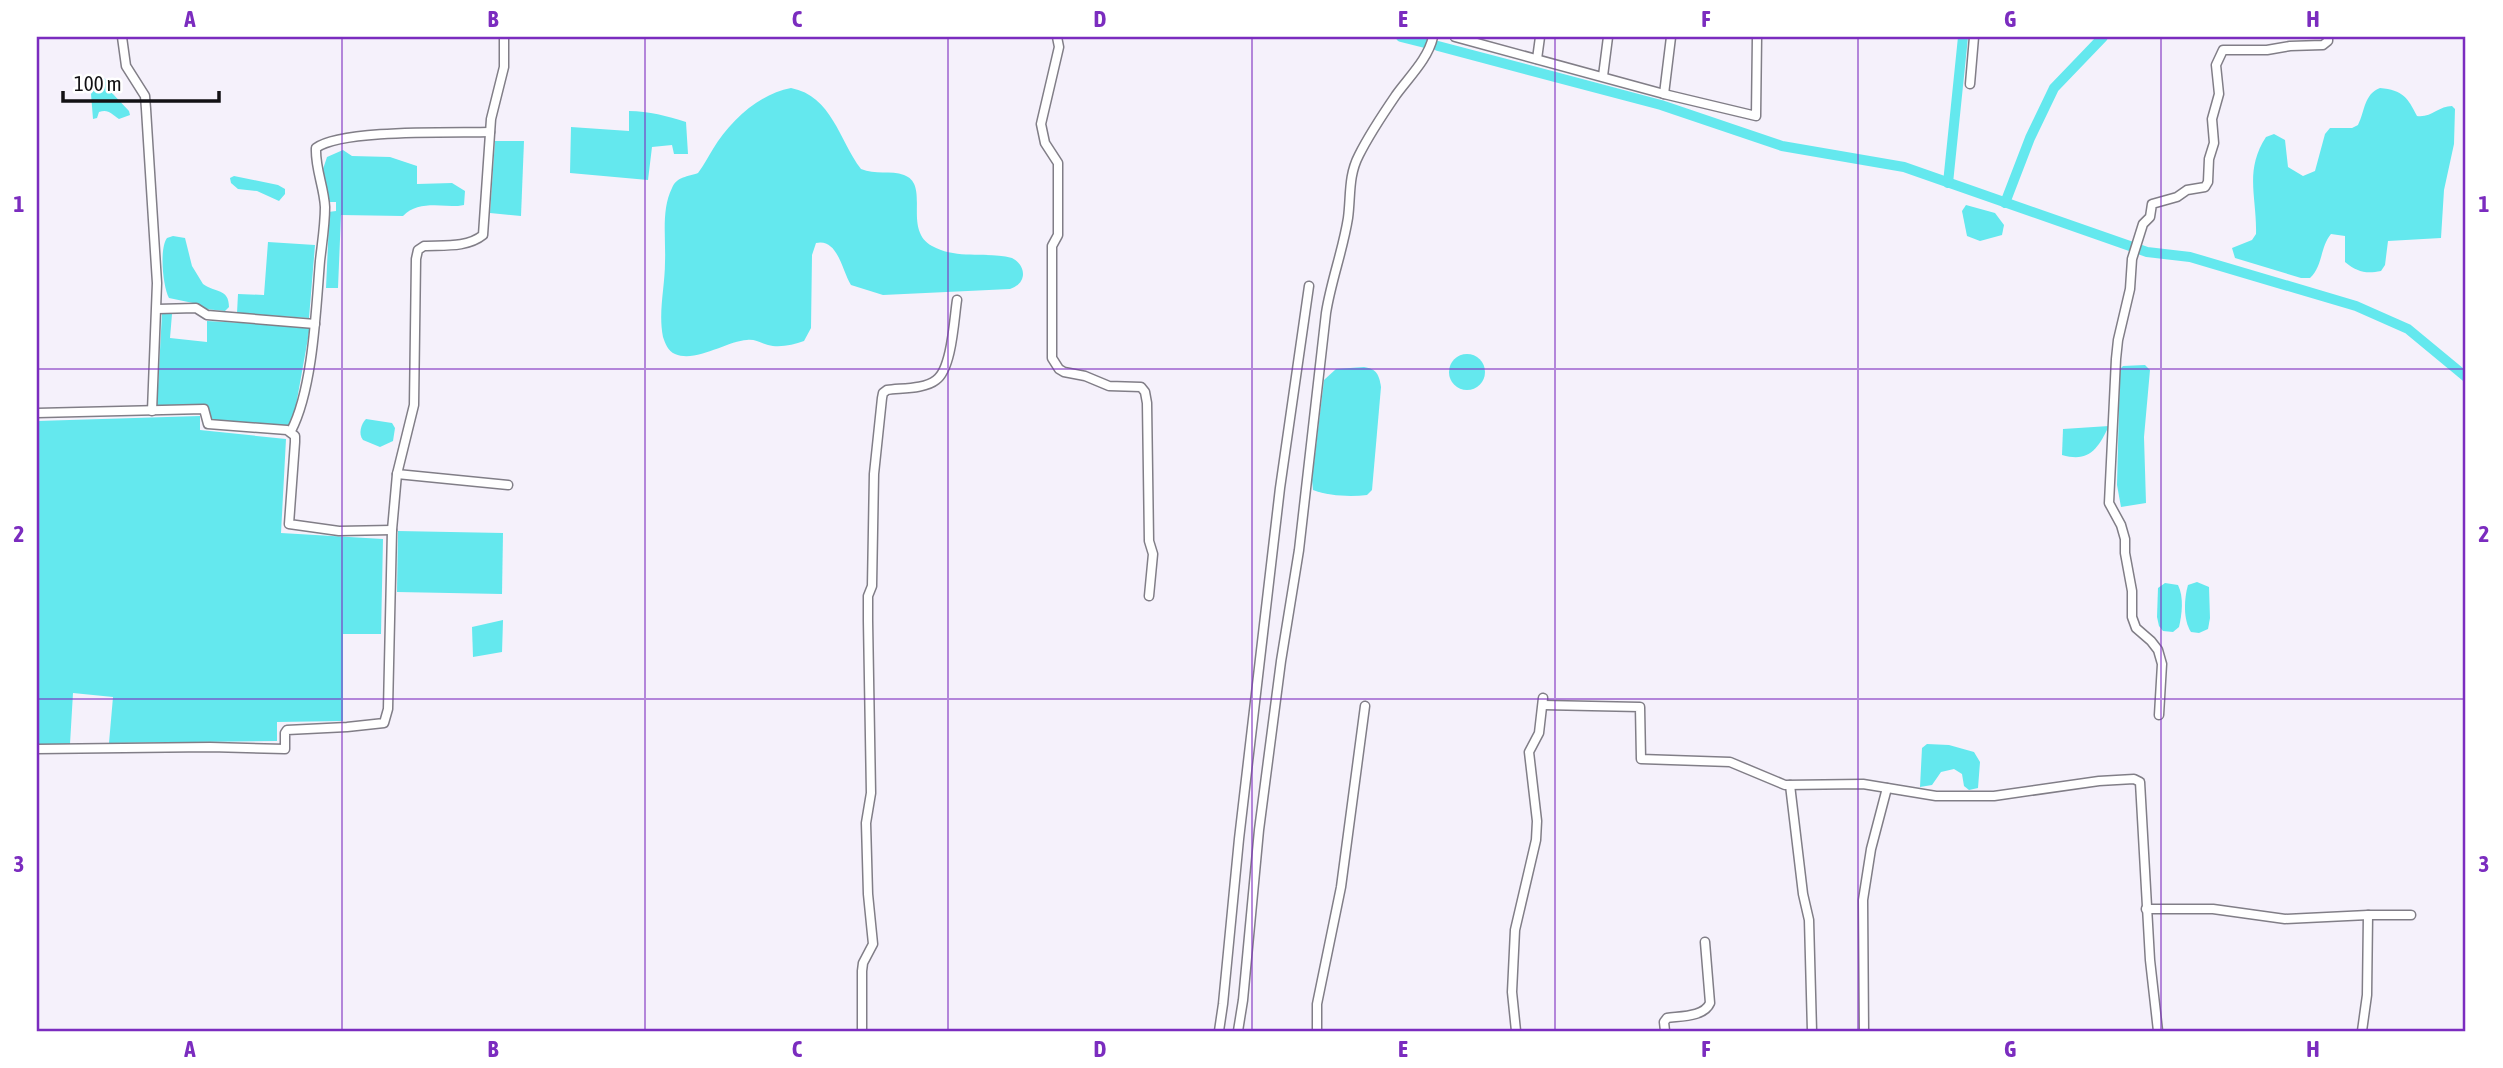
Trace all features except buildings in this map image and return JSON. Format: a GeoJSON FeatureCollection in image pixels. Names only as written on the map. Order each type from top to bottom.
{"type":"FeatureCollection","features":[{"type":"Feature","properties":{"kind":"street"},"geometry":{"type":"LineString","coordinates":[[122,37],[126,66],[145,96],[156,244],[157,309],[152,411]]}},
{"type":"Feature","properties":{"kind":"street"},"geometry":{"type":"LineString","coordinates":[[37,749],[285,749],[287,730],[384,723],[388,709],[392,530],[397,474],[414,405],[418,250],[424,246],[466,244],[483,235],[490,132],[504,67],[504,37]]}},
{"type":"Feature","properties":{"kind":"street"},"geometry":{"type":"LineString","coordinates":[[1057,37],[1059,47],[1041,124],[1045,143],[1059,163],[1058,235],[1052,246],[1052,358],[1064,372],[1085,376],[1109,386],[1141,387],[1145,392],[1149,451],[1149,541],[1153,554],[1149,596]]}},
{"type":"Feature","properties":{"kind":"street"},"geometry":{"type":"LineString","coordinates":[[1238,1031],[1259,830],[1299,550],[1326,313],[1330,285],[1348,220],[1350,182],[1360,153],[1395,97],[1424,58],[1433,37]]}},
{"type":"Feature","properties":{"kind":"street"},"geometry":{"type":"LineString","coordinates":[[1455,37],[1471,38],[1664,94],[1756,116],[1757,37]]}},
{"type":"Feature","properties":{"kind":"street"},"geometry":{"type":"LineString","coordinates":[[1537,59],[1540,37]]}},
{"type":"Feature","properties":{"kind":"street"},"geometry":{"type":"LineString","coordinates":[[1603,76],[1608,37]]}},
{"type":"Feature","properties":{"kind":"street"},"geometry":{"type":"LineString","coordinates":[[1664,94],[1671,37]]}},
{"type":"Feature","properties":{"kind":"street"},"geometry":{"type":"LineString","coordinates":[[1970,84],[1974,37]]}},
{"type":"Feature","properties":{"kind":"street"},"geometry":{"type":"LineString","coordinates":[[2159,715],[2162,664],[2158,650],[2136,628],[2132,617],[2132,591],[2125,539],[2122,525],[2109,503],[2116,359],[2130,289],[2132,259],[2143,224],[2150,217],[2152,204],[2177,197],[2187,190],[2205,187],[2208,182],[2209,159],[2214,143],[2212,118],[2220,83],[2216,65],[2223,50],[2267,50],[2323,45],[2328,41],[2328,37]]}},
{"type":"Feature","properties":{"kind":"street"},"geometry":{"type":"LineString","coordinates":[[392,530],[339,531],[289,524],[295,442],[291,431],[300,407],[315,324],[325,205],[316,148],[331,142],[364,136],[490,132]]}},
{"type":"Feature","properties":{"kind":"street"},"geometry":{"type":"LineString","coordinates":[[1219,1031],[1280,488],[1309,286]]}},
{"type":"Feature","properties":{"kind":"street"},"geometry":{"type":"LineString","coordinates":[[862,1031],[863,963],[873,944],[866,830],[871,793],[867,621],[868,596],[872,586],[874,474],[882,398],[887,390],[925,385],[935,382],[941,375],[951,341],[957,300]]}},
{"type":"Feature","properties":{"kind":"street"},"geometry":{"type":"LineString","coordinates":[[157,309],[196,308],[207,315],[315,324]]}},
{"type":"Feature","properties":{"kind":"street"},"geometry":{"type":"LineString","coordinates":[[37,413],[204,409],[208,424],[291,431]]}},
{"type":"Feature","properties":{"kind":"street"},"geometry":{"type":"LineString","coordinates":[[397,474],[508,485]]}},
{"type":"Feature","properties":{"kind":"street"},"geometry":{"type":"LineString","coordinates":[[1516,1031],[1512,992],[1515,930],[1536,840],[1537,821],[1529,752],[1539,733],[1543,702],[1640,707],[1641,759],[1730,762],[1774,782],[1790,785],[1863,784],[1936,796],[1976,797],[2099,781],[2134,779],[2140,782],[2146,909],[2158,1031]]}},
{"type":"Feature","properties":{"kind":"street"},"geometry":{"type":"LineString","coordinates":[[1317,1031],[1317,1004],[1341,887],[1365,706]]}},
{"type":"Feature","properties":{"kind":"street"},"geometry":{"type":"LineString","coordinates":[[1790,785],[1803,894],[1809,920],[1812,1031]]}},
{"type":"Feature","properties":{"kind":"street"},"geometry":{"type":"LineString","coordinates":[[1864,1031],[1863,900],[1871,849],[1886,788]]}},
{"type":"Feature","properties":{"kind":"street"},"geometry":{"type":"LineString","coordinates":[[2146,909],[2213,909],[2285,919],[2411,915]]}},
{"type":"Feature","properties":{"kind":"street"},"geometry":{"type":"LineString","coordinates":[[2362,1031],[2367,995],[2368,915]]}},
{"type":"Feature","properties":{"kind":"street"},"geometry":{"type":"LineString","coordinates":[[1665,1031],[1664,1022],[1667,1018],[1701,1012],[1707,1009],[1710,1003],[1705,942]]}},
{"type":"Feature","properties":{"kind":"water"},"geometry":{"type":"Polygon","coordinates":[[[103,77],[130,115],[119,119],[102,111],[93,119],[91,94],[103,77]]]}},
{"type":"Feature","properties":{"kind":"water"},"geometry":{"type":"Polygon","coordinates":[[[791,88],[805,93],[825,109],[861,169],[904,175],[912,180],[916,188],[919,229],[923,238],[932,246],[951,253],[1012,258],[1022,269],[1020,283],[1010,289],[883,295],[851,285],[834,250],[829,245],[816,243],[812,255],[811,328],[804,341],[777,346],[753,340],[739,341],[692,356],[670,351],[663,337],[661,318],[665,271],[665,215],[672,188],[680,179],[698,173],[728,128],[746,110],[768,96],[791,88]]]}},
{"type":"Feature","properties":{"kind":"water"},"geometry":{"type":"Polygon","coordinates":[[[2380,88],[2404,96],[2417,116],[2452,106],[2455,109],[2454,144],[2444,190],[2441,238],[2388,241],[2385,265],[2381,271],[2376,272],[2358,270],[2345,262],[2345,236],[2331,234],[2310,278],[2301,278],[2235,258],[2232,248],[2252,240],[2256,234],[2253,173],[2259,149],[2266,137],[2274,134],[2285,140],[2288,167],[2303,176],[2315,171],[2325,134],[2330,128],[2352,128],[2358,125],[2368,99],[2380,88]]]}},
{"type":"Feature","properties":{"kind":"water"},"geometry":{"type":"Polygon","coordinates":[[[629,111],[658,114],[686,122],[688,154],[674,154],[672,145],[652,147],[648,180],[570,173],[571,127],[629,131],[629,111]]]}},
{"type":"Feature","properties":{"kind":"water"},"geometry":{"type":"Polygon","coordinates":[[[495,141],[524,141],[521,216],[490,213],[495,141]]]}},
{"type":"Feature","properties":{"kind":"water"},"geometry":{"type":"Polygon","coordinates":[[[343,150],[352,156],[390,157],[417,166],[417,184],[452,183],[465,191],[464,205],[422,206],[403,216],[341,215],[338,288],[326,288],[328,212],[336,211],[336,202],[328,202],[323,169],[327,157],[343,150]]]}},
{"type":"Feature","properties":{"kind":"water"},"geometry":{"type":"Polygon","coordinates":[[[234,176],[278,185],[285,189],[285,194],[279,201],[257,191],[238,189],[231,183],[230,178],[234,176]]]}},
{"type":"Feature","properties":{"kind":"water"},"geometry":{"type":"Polygon","coordinates":[[[1966,205],[1995,213],[2004,225],[2002,235],[1980,241],[1967,236],[1962,211],[1966,205]]]}},
{"type":"Feature","properties":{"kind":"water"},"geometry":{"type":"Polygon","coordinates":[[[167,238],[185,238],[192,266],[203,284],[227,297],[229,307],[225,311],[205,309],[193,303],[169,298],[163,259],[167,238]]]}},
{"type":"Feature","properties":{"kind":"water"},"geometry":{"type":"Polygon","coordinates":[[[268,242],[315,245],[309,318],[237,313],[238,294],[264,295],[268,242]]]}},
{"type":"Feature","properties":{"kind":"water"},"geometry":{"type":"Polygon","coordinates":[[[162,313],[172,314],[170,338],[207,342],[207,321],[310,327],[293,422],[288,426],[216,423],[203,405],[157,406],[162,313]]]}},
{"type":"Feature","properties":{"kind":"water"},"geometry":{"type":"Polygon","coordinates":[[[1467,354],[1480,359],[1485,372],[1480,385],[1467,390],[1454,385],[1449,372],[1454,359],[1467,354]]]}},
{"type":"Feature","properties":{"kind":"water"},"geometry":{"type":"Polygon","coordinates":[[[2145,365],[2150,370],[2144,437],[2146,503],[2121,507],[2117,485],[2120,369],[2123,366],[2145,365]]]}},
{"type":"Feature","properties":{"kind":"water"},"geometry":{"type":"Polygon","coordinates":[[[1364,367],[1377,373],[1381,387],[1372,490],[1367,495],[1354,496],[1313,490],[1324,380],[1336,369],[1364,367]]]}},
{"type":"Feature","properties":{"kind":"water"},"geometry":{"type":"Polygon","coordinates":[[[200,416],[200,430],[286,439],[281,533],[383,539],[381,634],[343,634],[343,721],[277,722],[277,741],[109,743],[113,697],[73,693],[70,744],[37,744],[37,421],[200,416]]]}},
{"type":"Feature","properties":{"kind":"water"},"geometry":{"type":"Polygon","coordinates":[[[366,419],[392,423],[395,428],[393,441],[380,447],[363,440],[361,429],[366,419]]]}},
{"type":"Feature","properties":{"kind":"water"},"geometry":{"type":"Polygon","coordinates":[[[2109,426],[2092,452],[2080,457],[2062,455],[2063,429],[2109,426]]]}},
{"type":"Feature","properties":{"kind":"water"},"geometry":{"type":"Polygon","coordinates":[[[398,531],[503,533],[502,594],[397,592],[398,531]]]}},
{"type":"Feature","properties":{"kind":"water"},"geometry":{"type":"Polygon","coordinates":[[[2197,582],[2209,587],[2208,629],[2199,633],[2191,632],[2185,609],[2188,585],[2197,582]]]}},
{"type":"Feature","properties":{"kind":"water"},"geometry":{"type":"Polygon","coordinates":[[[2165,583],[2178,585],[2181,595],[2179,627],[2173,632],[2163,631],[2157,617],[2158,588],[2165,583]]]}},
{"type":"Feature","properties":{"kind":"water"},"geometry":{"type":"Polygon","coordinates":[[[503,620],[502,652],[473,657],[472,627],[503,620]]]}},
{"type":"Feature","properties":{"kind":"water"},"geometry":{"type":"Polygon","coordinates":[[[1927,744],[1949,745],[1974,752],[1980,762],[1978,788],[1969,790],[1964,786],[1962,774],[1954,769],[1941,772],[1932,785],[1920,787],[1922,748],[1927,744]]]}},
{"type":"Feature","properties":{"kind":"waterway"},"geometry":{"type":"LineString","coordinates":[[1401,37],[1425,43]]}},
{"type":"Feature","properties":{"kind":"waterway"},"geometry":{"type":"LineString","coordinates":[[1948,183],[1963,37]]}},
{"type":"Feature","properties":{"kind":"waterway"},"geometry":{"type":"LineString","coordinates":[[2005,203],[2030,138],[2054,88],[2103,37]]}},
{"type":"Feature","properties":{"kind":"waterway"},"geometry":{"type":"LineString","coordinates":[[1438,46],[1661,105],[1782,146],[1904,167],[2147,252],[2190,257],[2356,306],[2408,329],[2466,377]]}}]}
